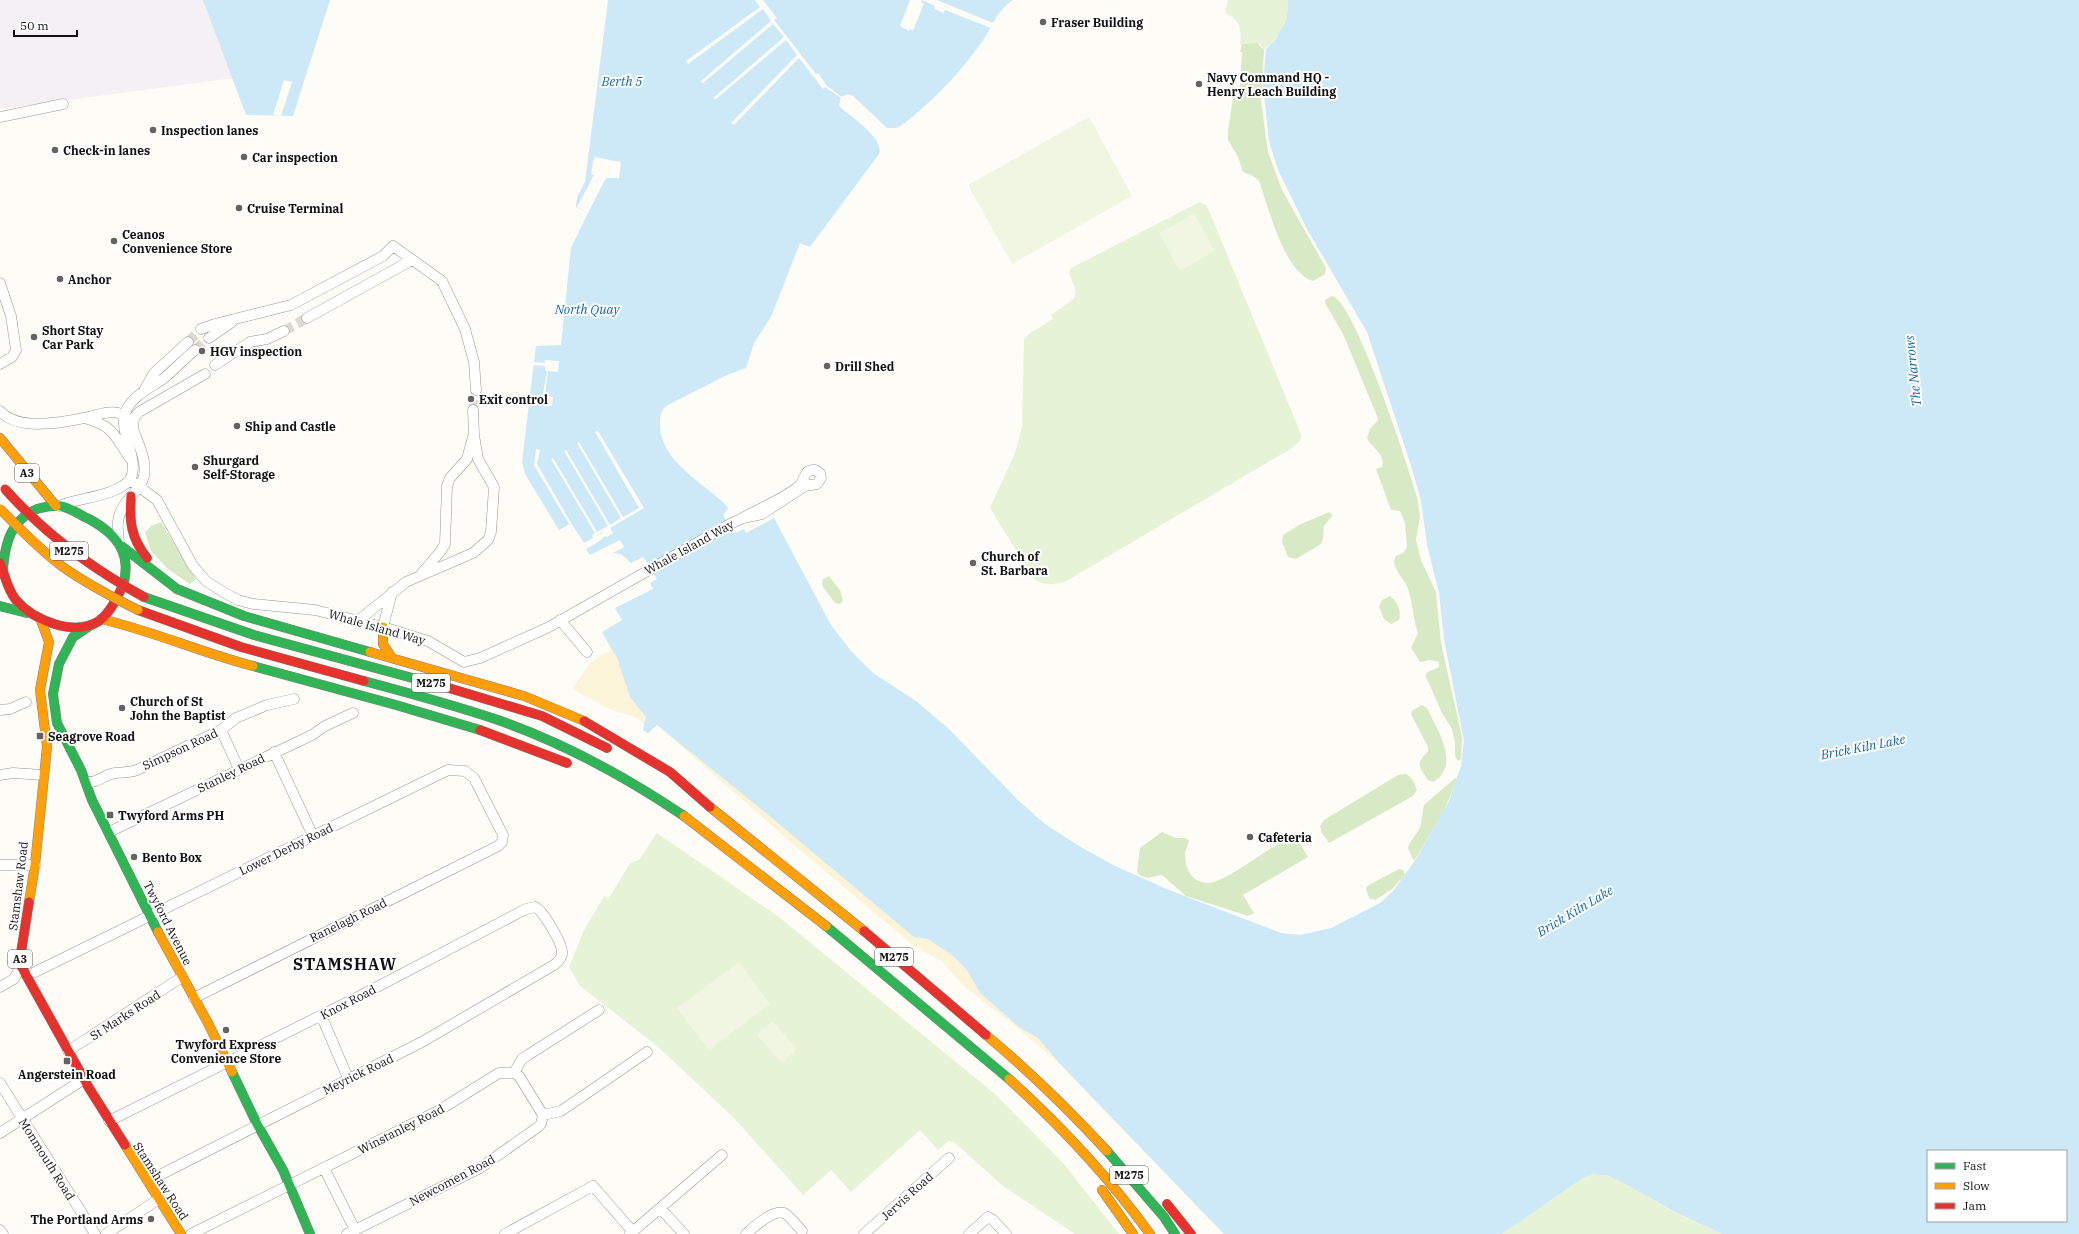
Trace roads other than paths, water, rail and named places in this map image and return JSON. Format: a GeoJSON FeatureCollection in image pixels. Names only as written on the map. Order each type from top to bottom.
{"type":"FeatureCollection","features":[{"type":"Feature","properties":{"kind":"main road","name":"A3"},"geometry":{"type":"LineString","coordinates":[[0,438],[58,506]]}},
{"type":"Feature","properties":{"kind":"main road","name":"M275"},"geometry":{"type":"LineString","coordinates":[[3,486],[38,526],[75,556],[112,580],[144,597],[188,615],[283,644],[369,665],[519,709],[555,721],[613,751]]}},
{"type":"Feature","properties":{"kind":"main road","name":"M275"},"geometry":{"type":"LineString","coordinates":[[131,496],[130,528],[135,543],[155,566],[192,596]]}},
{"type":"Feature","properties":{"kind":"main road"},"geometry":{"type":"LineString","coordinates":[[0,606],[64,626],[91,625],[101,619],[111,608],[126,576],[127,568],[120,544],[113,535],[103,527],[58,506],[46,507],[27,514],[12,528],[4,549],[2,571],[8,586],[16,601],[37,617]]}},
{"type":"Feature","properties":{"kind":"main road","name":"M275"},"geometry":{"type":"LineString","coordinates":[[0,509],[27,536],[72,574],[138,610],[182,629],[372,683],[508,724],[581,757],[632,783],[723,844],[817,918],[1034,1102],[1106,1176],[1150,1234]]}},
{"type":"Feature","properties":{"kind":"main road","name":"M275"},"geometry":{"type":"LineString","coordinates":[[120,544],[168,584],[192,596],[244,616],[524,696],[584,721],[670,772],[704,802],[833,905],[1002,1048],[1078,1120],[1144,1178]]}},
{"type":"Feature","properties":{"kind":"main road","name":"Stamshaw Road"},"geometry":{"type":"LineString","coordinates":[[37,617],[49,642],[40,690],[47,747],[34,865],[20,959],[21,966],[109,1121],[181,1234]]}},
{"type":"Feature","properties":{"kind":"main road","name":"M275"},"geometry":{"type":"LineString","coordinates":[[101,619],[128,625],[220,658],[487,731],[579,768]]}},
{"type":"Feature","properties":{"kind":"main road","name":"Twyford Avenue"},"geometry":{"type":"LineString","coordinates":[[91,625],[73,637],[59,664],[53,694],[57,723],[86,782],[92,800],[149,915],[194,998],[257,1124],[283,1170],[288,1185],[310,1234]]}},
{"type":"Feature","properties":{"kind":"main road"},"geometry":{"type":"LineString","coordinates":[[383,627],[382,636],[384,647],[392,658]]}},
{"type":"Feature","properties":{"kind":"main road","name":"M275"},"geometry":{"type":"LineString","coordinates":[[646,769],[704,802]]}},
{"type":"Feature","properties":{"kind":"main road","name":"M275"},"geometry":{"type":"LineString","coordinates":[[630,793],[692,822]]}},
{"type":"Feature","properties":{"kind":"main road","name":"M275"},"geometry":{"type":"LineString","coordinates":[[1034,1102],[1133,1234]]}},
{"type":"Feature","properties":{"kind":"main road","name":"M275"},"geometry":{"type":"LineString","coordinates":[[1078,1120],[1129,1175],[1164,1217],[1175,1234]]}},
{"type":"Feature","properties":{"kind":"main road"},"geometry":{"type":"LineString","coordinates":[[1163,1199],[1191,1234]]}},
{"type":"Feature","properties":{"kind":"street"},"geometry":{"type":"LineString","coordinates":[[0,117],[63,104]]}},
{"type":"Feature","properties":{"kind":"street"},"geometry":{"type":"LineString","coordinates":[[201,329],[242,316],[280,308],[295,303],[381,257],[393,246],[442,282],[465,329],[474,362],[476,390]]}},
{"type":"Feature","properties":{"kind":"street"},"geometry":{"type":"LineString","coordinates":[[307,318],[412,260]]}},
{"type":"Feature","properties":{"kind":"street"},"geometry":{"type":"LineString","coordinates":[[0,283],[11,316],[16,350],[12,357],[0,364]]}},
{"type":"Feature","properties":{"kind":"street"},"geometry":{"type":"LineString","coordinates":[[209,338],[242,316]]}},
{"type":"Feature","properties":{"kind":"street"},"geometry":{"type":"LineString","coordinates":[[215,365],[250,342],[268,339],[284,332]]}},
{"type":"Feature","properties":{"kind":"street"},"geometry":{"type":"LineString","coordinates":[[58,506],[73,500],[112,491],[130,480],[133,471],[129,442],[124,426],[124,416],[129,406],[144,391],[154,373],[191,346]]}},
{"type":"Feature","properties":{"kind":"street"},"geometry":{"type":"LineString","coordinates":[[133,429],[134,418],[139,412],[205,374]]}},
{"type":"Feature","properties":{"kind":"street"},"geometry":{"type":"LineString","coordinates":[[359,620],[392,592],[419,576],[473,553],[484,544],[490,536],[493,484],[480,464],[474,435],[473,410]]}},
{"type":"Feature","properties":{"kind":"street"},"geometry":{"type":"LineString","coordinates":[[0,411],[11,420],[24,424],[84,418],[104,412],[117,412],[124,416],[133,429],[144,465],[144,476],[139,487],[124,505],[119,516],[120,544]]}},
{"type":"Feature","properties":{"kind":"street"},"geometry":{"type":"LineString","coordinates":[[84,418],[105,425],[113,432],[131,460]]}},
{"type":"Feature","properties":{"kind":"street"},"geometry":{"type":"LineString","coordinates":[[419,576],[445,544],[447,486],[450,478],[466,459],[474,435]]}},
{"type":"Feature","properties":{"kind":"street","name":"Whale Island Way"},"geometry":{"type":"LineString","coordinates":[[130,480],[157,500],[193,566],[206,580],[223,592],[238,600],[253,604],[315,610],[359,620],[428,641],[464,662],[480,658],[560,620],[642,572],[739,520]]}},
{"type":"Feature","properties":{"kind":"street"},"geometry":{"type":"LineString","coordinates":[[808,481],[807,485],[796,493],[762,514],[739,520],[766,508],[808,481]]}},
{"type":"Feature","properties":{"kind":"street"},"geometry":{"type":"LineString","coordinates":[[383,627],[392,592]]}},
{"type":"Feature","properties":{"kind":"street"},"geometry":{"type":"LineString","coordinates":[[560,620],[587,652]]}},
{"type":"Feature","properties":{"kind":"street","name":"Simpson Road"},"geometry":{"type":"LineString","coordinates":[[86,782],[95,782],[105,776],[115,773],[126,773],[137,770],[221,730],[236,718],[267,705],[294,699]]}},
{"type":"Feature","properties":{"kind":"street"},"geometry":{"type":"LineString","coordinates":[[0,710],[10,709],[26,702]]}},
{"type":"Feature","properties":{"kind":"street","name":"Stanley Road"},"geometry":{"type":"LineString","coordinates":[[109,832],[312,735],[325,726],[353,713]]}},
{"type":"Feature","properties":{"kind":"street"},"geometry":{"type":"LineString","coordinates":[[221,730],[239,769]]}},
{"type":"Feature","properties":{"kind":"street"},"geometry":{"type":"LineString","coordinates":[[274,752],[313,836]]}},
{"type":"Feature","properties":{"kind":"street","name":"Lower Derby Road"},"geometry":{"type":"LineString","coordinates":[[35,972],[440,773],[454,769],[465,771],[474,778],[503,835],[502,842]]}},
{"type":"Feature","properties":{"kind":"street"},"geometry":{"type":"LineString","coordinates":[[0,775],[13,773],[43,775]]}},
{"type":"Feature","properties":{"kind":"street","name":"Ranelagh Road"},"geometry":{"type":"LineString","coordinates":[[194,998],[231,977],[492,849],[502,842]]}},
{"type":"Feature","properties":{"kind":"street"},"geometry":{"type":"LineString","coordinates":[[0,865],[34,865]]}},
{"type":"Feature","properties":{"kind":"street","name":"Knox Road"},"geometry":{"type":"LineString","coordinates":[[109,1121],[321,1016],[529,908],[537,908],[544,914],[561,947],[562,956]]}},
{"type":"Feature","properties":{"kind":"street","name":"Meyrick Road"},"geometry":{"type":"LineString","coordinates":[[148,1181],[441,1031],[554,965],[562,956]]}},
{"type":"Feature","properties":{"kind":"street"},"geometry":{"type":"LineString","coordinates":[[0,987],[14,979],[21,966]]}},
{"type":"Feature","properties":{"kind":"street","name":"St Marks Road"},"geometry":{"type":"LineString","coordinates":[[68,1051],[182,977]]}},
{"type":"Feature","properties":{"kind":"street"},"geometry":{"type":"LineString","coordinates":[[599,1010],[528,1055],[519,1063],[514,1073],[519,1076],[543,1115],[561,1111],[647,1052]]}},
{"type":"Feature","properties":{"kind":"street"},"geometry":{"type":"LineString","coordinates":[[321,1016],[348,1078]]}},
{"type":"Feature","properties":{"kind":"street","name":"Winstanley Road"},"geometry":{"type":"LineString","coordinates":[[191,1234],[450,1105],[499,1073],[514,1073]]}},
{"type":"Feature","properties":{"kind":"street"},"geometry":{"type":"LineString","coordinates":[[0,1133],[84,1079]]}},
{"type":"Feature","properties":{"kind":"street","name":"Monmouth Road"},"geometry":{"type":"LineString","coordinates":[[0,1083],[95,1234]]}},
{"type":"Feature","properties":{"kind":"street","name":"Newcomen Road"},"geometry":{"type":"LineString","coordinates":[[351,1232],[480,1168],[538,1128],[541,1124],[543,1115]]}},
{"type":"Feature","properties":{"kind":"street"},"geometry":{"type":"LineString","coordinates":[[505,1234],[592,1186],[631,1233],[722,1155]]}},
{"type":"Feature","properties":{"kind":"street","name":"Jervis Road"},"geometry":{"type":"LineString","coordinates":[[864,1234],[949,1158]]}},
{"type":"Feature","properties":{"kind":"street"},"geometry":{"type":"LineString","coordinates":[[324,1168],[351,1232]]}},
{"type":"Feature","properties":{"kind":"street"},"geometry":{"type":"LineString","coordinates":[[106,1234],[159,1199]]}},
{"type":"Feature","properties":{"kind":"street"},"geometry":{"type":"LineString","coordinates":[[775,1214],[785,1205]]}},
{"type":"Feature","properties":{"kind":"street"},"geometry":{"type":"LineString","coordinates":[[660,1208],[684,1234]]}},
{"type":"Feature","properties":{"kind":"street"},"geometry":{"type":"LineString","coordinates":[[746,1234],[763,1218],[780,1212],[786,1214],[802,1232]]}},
{"type":"Feature","properties":{"kind":"street"},"geometry":{"type":"LineString","coordinates":[[969,1234],[988,1217],[993,1220],[1006,1234]]}},
{"type":"Feature","properties":{"kind":"street"},"geometry":{"type":"LineString","coordinates":[[0,1230],[3,1234]]}},
{"type":"Feature","properties":{"kind":"water"},"geometry":{"type":"Polygon","coordinates":[[[203,0],[330,0],[293,116],[246,115],[203,0]]]}},
{"type":"Feature","properties":{"kind":"water"},"geometry":{"type":"Polygon","coordinates":[[[608,0],[1013,0],[998,15],[979,46],[962,68],[923,108],[902,125],[896,128],[887,128],[853,96],[848,94],[841,97],[840,107],[866,128],[877,141],[879,154],[810,247],[800,243],[771,317],[754,343],[746,368],[727,375],[666,406],[660,418],[662,436],[667,449],[674,460],[727,506],[728,509],[723,515],[735,533],[744,529],[746,533],[774,518],[831,625],[851,651],[873,673],[916,701],[948,728],[1020,802],[1045,824],[1079,846],[1113,865],[1169,890],[1281,933],[1300,935],[1331,928],[1380,903],[1393,891],[1416,859],[1449,801],[1461,766],[1464,741],[1444,639],[1439,593],[1427,545],[1421,500],[1412,469],[1367,332],[1308,231],[1278,170],[1269,141],[1263,86],[1266,49],[1275,40],[1286,21],[1288,0],[2079,0],[2079,1234],[1722,1234],[1673,1211],[1609,1176],[1593,1174],[1583,1178],[1502,1234],[1224,1234],[1061,1065],[1038,1038],[1019,1027],[980,993],[967,970],[952,955],[928,939],[914,937],[755,804],[657,725],[648,733],[643,730],[646,717],[630,697],[617,658],[602,632],[622,620],[615,608],[653,589],[650,583],[657,579],[643,557],[631,563],[621,554],[613,553],[624,547],[620,540],[590,555],[586,549],[603,539],[600,534],[584,543],[571,523],[559,530],[525,474],[522,462],[536,346],[561,345],[571,248],[588,213],[576,207],[577,197],[585,182],[608,0]]]}},
{"type":"Feature","properties":{"kind":"tunnel"},"geometry":{"type":"LineString","coordinates":[[284,331],[307,318]]}},
{"type":"Feature","properties":{"kind":"tunnel"},"geometry":{"type":"LineString","coordinates":[[188,342],[201,329]]}},
{"type":"Feature","properties":{"kind":"tunnel"},"geometry":{"type":"LineString","coordinates":[[195,350],[209,338]]}},
{"type":"Feature","properties":{"kind":"tunnel"},"geometry":{"type":"LineString","coordinates":[[473,410],[476,390]]}},
{"type":"Feature","properties":{"kind":"place","name":"Fraser Building"},"geometry":{"type":"Point","coordinates":[1043,22]}},
{"type":"Feature","properties":{"kind":"place","name":"Navy Command HQ - Henry Leach Building"},"geometry":{"type":"Point","coordinates":[1199,84]}},
{"type":"Feature","properties":{"kind":"place","name":"Inspection lanes"},"geometry":{"type":"Point","coordinates":[153,130]}},
{"type":"Feature","properties":{"kind":"place","name":"Check-in lanes"},"geometry":{"type":"Point","coordinates":[55,150]}},
{"type":"Feature","properties":{"kind":"place","name":"Car inspection"},"geometry":{"type":"Point","coordinates":[244,157]}},
{"type":"Feature","properties":{"kind":"place","name":"Cruise Terminal"},"geometry":{"type":"Point","coordinates":[239,208]}},
{"type":"Feature","properties":{"kind":"place","name":"Ceanos Convenience Store"},"geometry":{"type":"Point","coordinates":[114,241]}},
{"type":"Feature","properties":{"kind":"place","name":"Anchor"},"geometry":{"type":"Point","coordinates":[60,279]}},
{"type":"Feature","properties":{"kind":"place","name":"Short Stay Car Park"},"geometry":{"type":"Point","coordinates":[34,337]}},
{"type":"Feature","properties":{"kind":"place","name":"HGV inspection"},"geometry":{"type":"Point","coordinates":[202,351]}},
{"type":"Feature","properties":{"kind":"place","name":"Drill Shed"},"geometry":{"type":"Point","coordinates":[827,366]}},
{"type":"Feature","properties":{"kind":"place","name":"Exit control"},"geometry":{"type":"Point","coordinates":[471,399]}},
{"type":"Feature","properties":{"kind":"place","name":"Ship and Castle"},"geometry":{"type":"Point","coordinates":[237,426]}},
{"type":"Feature","properties":{"kind":"place","name":"Shurgard Self-Storage"},"geometry":{"type":"Point","coordinates":[195,467]}},
{"type":"Feature","properties":{"kind":"place","name":"Church of St. Barbara"},"geometry":{"type":"Point","coordinates":[973,563]}},
{"type":"Feature","properties":{"kind":"place","name":"Church of St John the Baptist"},"geometry":{"type":"Point","coordinates":[122,708]}},
{"type":"Feature","properties":{"kind":"place","name":"Seagrove Road"},"geometry":{"type":"Point","coordinates":[40,736]}},
{"type":"Feature","properties":{"kind":"place","name":"Twyford Arms PH"},"geometry":{"type":"Point","coordinates":[110,815]}},
{"type":"Feature","properties":{"kind":"place","name":"Cafeteria"},"geometry":{"type":"Point","coordinates":[1250,837]}},
{"type":"Feature","properties":{"kind":"place","name":"Bento Box"},"geometry":{"type":"Point","coordinates":[134,857]}},
{"type":"Feature","properties":{"kind":"place","name":"Twyford Express Convenience Store"},"geometry":{"type":"Point","coordinates":[226,1030]}},
{"type":"Feature","properties":{"kind":"place","name":"Angerstein Road"},"geometry":{"type":"Point","coordinates":[67,1061]}},
{"type":"Feature","properties":{"kind":"place","name":"The Portland Arms"},"geometry":{"type":"Point","coordinates":[151,1219]}},
{"type":"Feature","properties":{"kind":"district","name":"STAMSHAW"},"geometry":{"type":"Point","coordinates":[345,964]}},
{"type":"Feature","properties":{"kind":"water label","name":"Berth 5"},"geometry":{"type":"Point","coordinates":[622,81]}},
{"type":"Feature","properties":{"kind":"water label","name":"North Quay"},"geometry":{"type":"Point","coordinates":[587,309]}},
{"type":"Feature","properties":{"kind":"water label","name":"The Narrows"},"geometry":{"type":"Point","coordinates":[1913,371]}},
{"type":"Feature","properties":{"kind":"water label","name":"Brick Kiln Lake"},"geometry":{"type":"Point","coordinates":[1863,747]}},
{"type":"Feature","properties":{"kind":"water label","name":"Brick Kiln Lake"},"geometry":{"type":"Point","coordinates":[1575,911]}}]}
